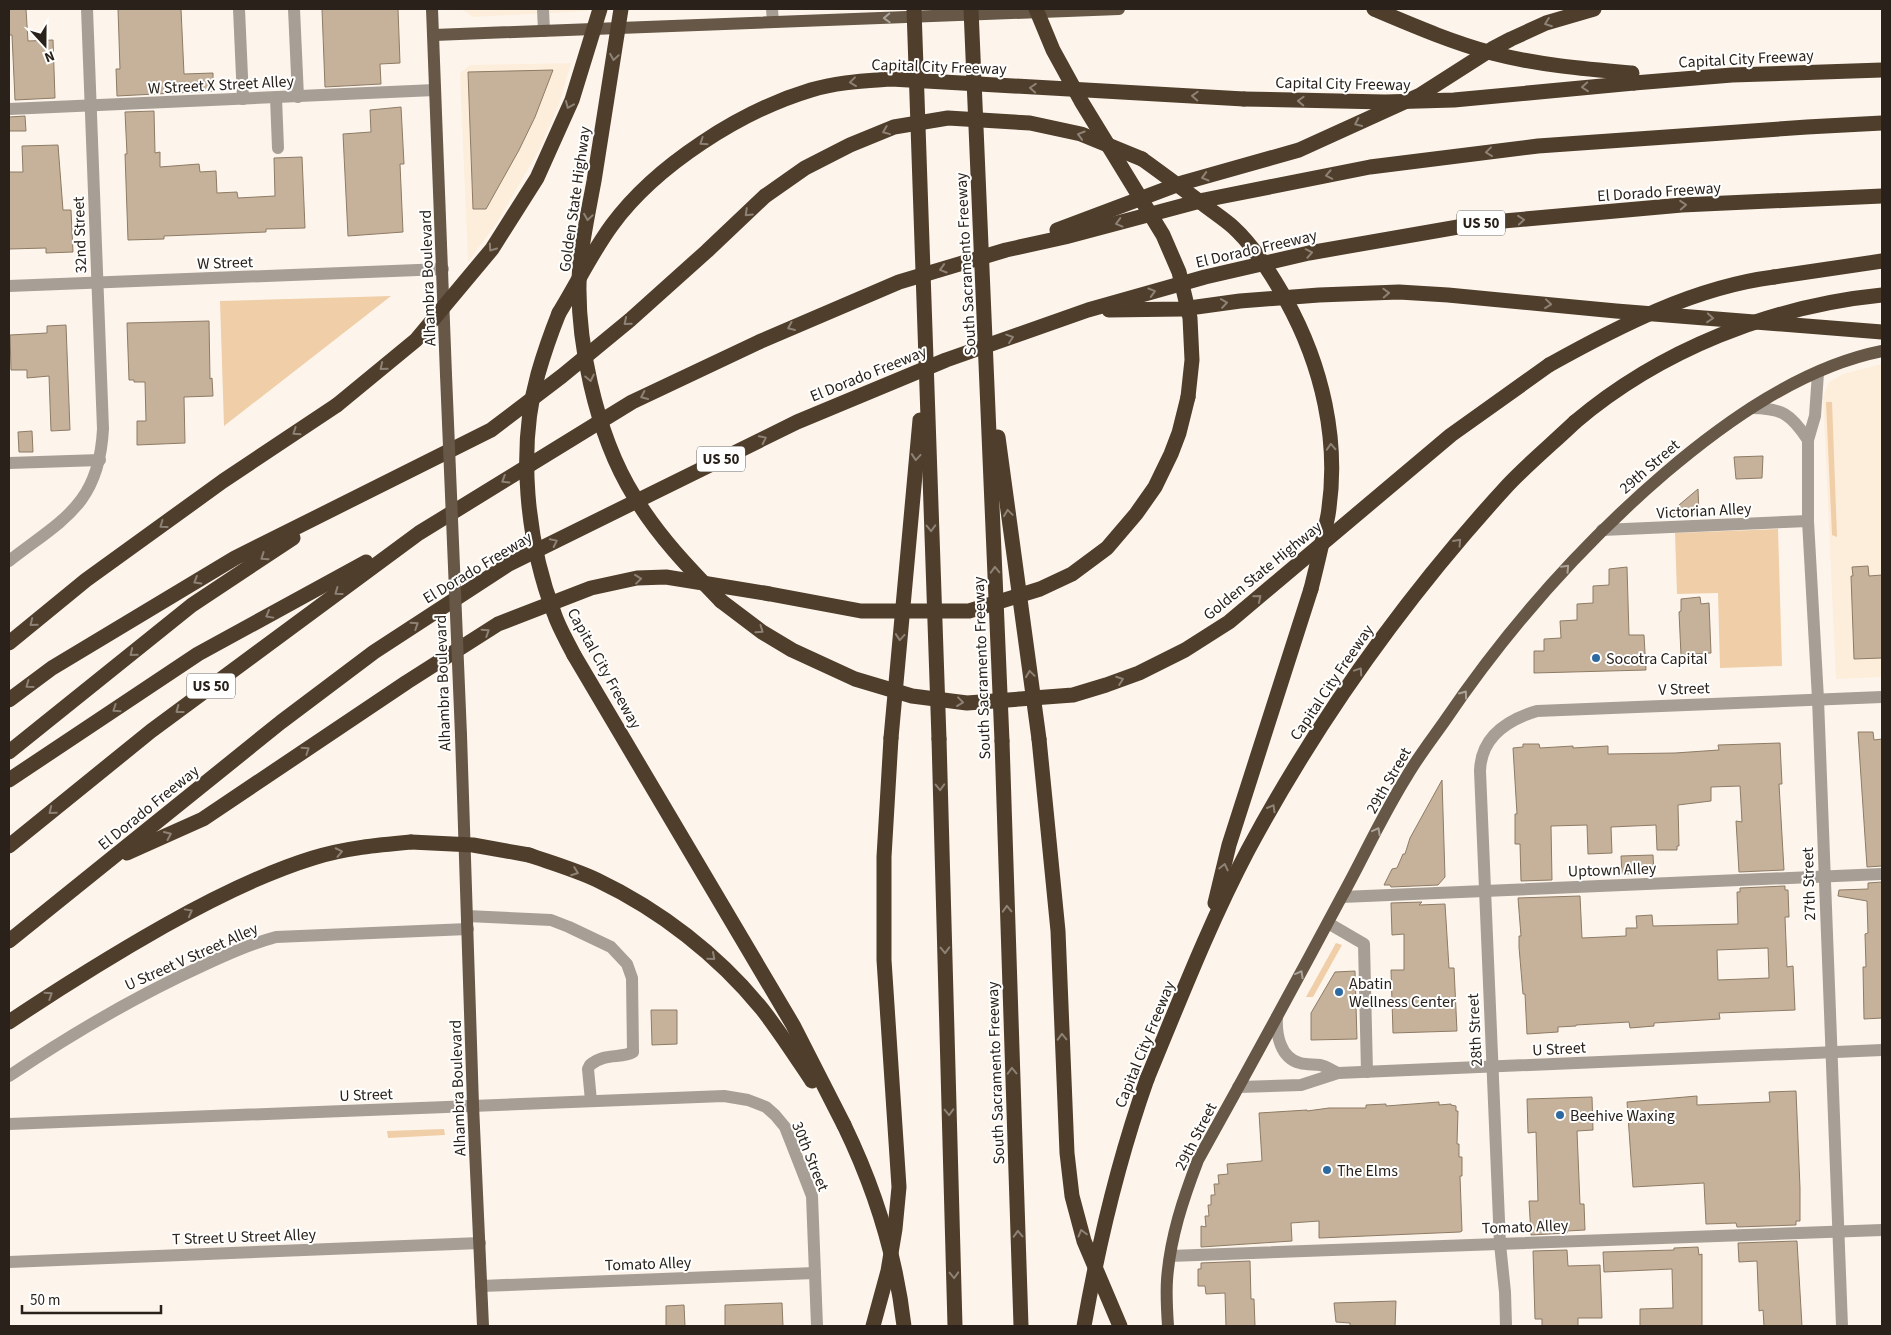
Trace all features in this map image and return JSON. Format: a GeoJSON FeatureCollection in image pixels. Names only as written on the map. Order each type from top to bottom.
{"type":"FeatureCollection","features":[{"type":"Feature","properties":{"kind":"highway"},"geometry":{"type":"LineString","coordinates":[[9,643],[86,580],[223,481],[337,405],[416,340],[492,249],[537,178],[572,100],[600,9]]}},
{"type":"Feature","properties":{"kind":"highway","name":"Golden State Highway"},"geometry":{"type":"LineString","coordinates":[[621,9],[580,263],[580,311],[584,347],[603,428],[616,462],[633,495],[670,548],[721,601],[762,632],[823,666],[855,679],[912,696],[968,703],[1073,695],[1139,673],[1185,650],[1237,616],[1451,435],[1549,365],[1613,330],[1688,299],[1752,280],[1882,262]]}},
{"type":"Feature","properties":{"kind":"highway"},"geometry":{"type":"LineString","coordinates":[[914,9],[939,739],[955,1326]]}},
{"type":"Feature","properties":{"kind":"highway","name":"South Sacramento Freeway"},"geometry":{"type":"LineString","coordinates":[[971,9],[1002,741],[1021,1326]]}},
{"type":"Feature","properties":{"kind":"highway"},"geometry":{"type":"LineString","coordinates":[[108,862],[203,819],[407,682],[498,624],[591,588],[637,578],[666,577],[861,611],[969,611],[1040,590],[1072,574],[1107,548],[1155,488],[1179,433],[1188,397],[1192,360],[1190,318],[1179,272],[1163,234],[1081,100],[1053,50],[1036,9]]}},
{"type":"Feature","properties":{"kind":"highway"},"geometry":{"type":"LineString","coordinates":[[1374,9],[1420,29],[1492,53],[1633,78]]}},
{"type":"Feature","properties":{"kind":"highway"},"geometry":{"type":"LineString","coordinates":[[1006,250],[1182,183],[1299,150],[1420,95],[1511,38],[1546,23],[1594,9]]}},
{"type":"Feature","properties":{"kind":"highway","name":"Capital City Freeway"},"geometry":{"type":"LineString","coordinates":[[844,1125],[771,988],[574,655],[554,615],[534,546],[527,476],[532,406],[537,376],[559,313],[612,224],[644,189],[681,157],[707,139],[743,119],[788,98],[812,90],[851,82],[891,79],[1244,99],[1385,102],[1454,100],[1633,78],[1882,70]]}},
{"type":"Feature","properties":{"kind":"highway"},"geometry":{"type":"LineString","coordinates":[[9,700],[52,668],[235,558],[491,430],[562,376],[630,320],[765,196],[805,168],[850,145],[894,128],[948,118],[1030,123],[1081,134],[1142,159],[1234,228],[1260,258],[1274,279],[1304,335],[1317,368],[1324,397],[1331,460],[1328,514],[1311,589],[1229,845],[1209,932]]}},
{"type":"Feature","properties":{"kind":"highway","name":"US 50"},"geometry":{"type":"LineString","coordinates":[[9,846],[151,731],[420,532],[632,402],[759,342],[899,282],[1006,250],[1065,237],[1204,200],[1370,167],[1538,146],[1882,123]]}},
{"type":"Feature","properties":{"kind":"highway","name":"El Dorado Freeway"},"geometry":{"type":"LineString","coordinates":[[9,941],[281,722],[374,652],[509,564],[797,422],[946,360],[1088,310],[1206,277],[1309,253],[1482,223],[1682,205],[1882,196]]}},
{"type":"Feature","properties":{"kind":"highway"},"geometry":{"type":"LineString","coordinates":[[1088,310],[1182,309],[1240,301],[1318,294],[1399,292],[1882,332]]}},
{"type":"Feature","properties":{"kind":"highway","name":"Capital City Freeway"},"geometry":{"type":"LineString","coordinates":[[1084,1326],[1094,1267],[1127,1136],[1147,1079],[1209,932],[1248,850],[1307,747],[1377,644],[1441,560],[1504,490],[1575,422],[1612,392],[1653,367],[1726,333],[1777,315],[1822,304],[1882,295]]}},
{"type":"Feature","properties":{"kind":"highway"},"geometry":{"type":"LineString","coordinates":[[986,347],[1039,739],[1058,931],[1067,1153],[1072,1196],[1084,1241],[1120,1326]]}},
{"type":"Feature","properties":{"kind":"highway"},"geometry":{"type":"LineString","coordinates":[[873,1326],[888,1271],[895,1229],[898,1187],[884,960],[884,857],[891,738],[926,357]]}},
{"type":"Feature","properties":{"kind":"highway"},"geometry":{"type":"LineString","coordinates":[[9,752],[192,605],[348,501]]}},
{"type":"Feature","properties":{"kind":"highway"},"geometry":{"type":"LineString","coordinates":[[9,780],[198,654],[420,532]]}},
{"type":"Feature","properties":{"kind":"highway"},"geometry":{"type":"LineString","coordinates":[[9,1022],[132,944],[205,903],[257,878],[314,858],[368,846],[411,842],[473,845],[529,855],[595,879],[627,895],[656,913],[714,957],[761,1008],[844,1125],[858,1153],[879,1209],[904,1326]]}},
{"type":"Feature","properties":{"kind":"main road","name":"Alhambra Boulevard"},"geometry":{"type":"LineString","coordinates":[[432,9],[483,1326]]}},
{"type":"Feature","properties":{"kind":"main road"},"geometry":{"type":"LineString","coordinates":[[434,35],[1119,9]]}},
{"type":"Feature","properties":{"kind":"main road"},"geometry":{"type":"LineString","coordinates":[[1818,373],[1856,358],[1882,352]]}},
{"type":"Feature","properties":{"kind":"main road","name":"29th Street"},"geometry":{"type":"LineString","coordinates":[[1168,1326],[1167,1281],[1175,1224],[1198,1160],[1407,776],[1461,698],[1532,605],[1602,530],[1692,449],[1751,408],[1778,392],[1818,373]]}},
{"type":"Feature","properties":{"kind":"street","name":"32nd Street"},"geometry":{"type":"LineString","coordinates":[[87,9],[103,429],[100,460]]}},
{"type":"Feature","properties":{"kind":"street"},"geometry":{"type":"LineString","coordinates":[[239,9],[243,99]]}},
{"type":"Feature","properties":{"kind":"street"},"geometry":{"type":"LineString","coordinates":[[294,9],[298,97]]}},
{"type":"Feature","properties":{"kind":"street"},"geometry":{"type":"LineString","coordinates":[[543,9],[544,31]]}},
{"type":"Feature","properties":{"kind":"street"},"geometry":{"type":"LineString","coordinates":[[772,9],[773,22]]}},
{"type":"Feature","properties":{"kind":"street","name":"W Street X Street Alley"},"geometry":{"type":"LineString","coordinates":[[9,109],[435,90]]}},
{"type":"Feature","properties":{"kind":"street"},"geometry":{"type":"LineString","coordinates":[[276,98],[278,148]]}},
{"type":"Feature","properties":{"kind":"street","name":"W Street"},"geometry":{"type":"LineString","coordinates":[[9,286],[443,269]]}},
{"type":"Feature","properties":{"kind":"street","name":"27th Street"},"geometry":{"type":"LineString","coordinates":[[1818,373],[1815,416],[1808,440],[1808,521],[1818,699],[1842,1326]]}},
{"type":"Feature","properties":{"kind":"street"},"geometry":{"type":"LineString","coordinates":[[1751,408],[1771,408],[1780,412],[1796,422],[1808,440]]}},
{"type":"Feature","properties":{"kind":"street"},"geometry":{"type":"LineString","coordinates":[[9,463],[100,460],[95,477],[75,509],[9,561]]}},
{"type":"Feature","properties":{"kind":"street","name":"Victorian Alley"},"geometry":{"type":"LineString","coordinates":[[1602,530],[1808,521]]}},
{"type":"Feature","properties":{"kind":"street","name":"V Street"},"geometry":{"type":"LineString","coordinates":[[1494,735],[1512,720],[1537,711],[1882,697]]}},
{"type":"Feature","properties":{"kind":"street","name":"28th Street"},"geometry":{"type":"LineString","coordinates":[[1494,735],[1480,763],[1500,1244],[1506,1326]]}},
{"type":"Feature","properties":{"kind":"street","name":"Uptown Alley"},"geometry":{"type":"LineString","coordinates":[[1342,897],[1882,874]]}},
{"type":"Feature","properties":{"kind":"street","name":"U Street V Street Alley"},"geometry":{"type":"LineString","coordinates":[[9,1076],[43,1053],[122,1006],[184,974],[252,944],[276,937],[467,922],[551,920],[606,943],[616,951],[626,964],[632,978],[633,1052],[630,1054],[610,1055],[590,1065],[588,1069],[591,1101]]}},
{"type":"Feature","properties":{"kind":"street"},"geometry":{"type":"LineString","coordinates":[[1328,922],[1364,944],[1367,1072]]}},
{"type":"Feature","properties":{"kind":"street"},"geometry":{"type":"LineString","coordinates":[[1276,1017],[1276,1032],[1285,1053],[1295,1062],[1320,1065],[1338,1074]]}},
{"type":"Feature","properties":{"kind":"street","name":"U Street"},"geometry":{"type":"LineString","coordinates":[[1238,1088],[1301,1085],[1338,1074],[1367,1072],[1882,1050]]}},
{"type":"Feature","properties":{"kind":"street","name":"U Street"},"geometry":{"type":"LineString","coordinates":[[9,1124],[724,1096]]}},
{"type":"Feature","properties":{"kind":"street","name":"30th Street"},"geometry":{"type":"LineString","coordinates":[[724,1096],[748,1100],[766,1107],[776,1115],[785,1128],[812,1196],[817,1326]]}},
{"type":"Feature","properties":{"kind":"street","name":"Tomato Alley"},"geometry":{"type":"LineString","coordinates":[[1170,1256],[1882,1230]]}},
{"type":"Feature","properties":{"kind":"street","name":"T Street U Street Alley"},"geometry":{"type":"LineString","coordinates":[[9,1262],[480,1243]]}},
{"type":"Feature","properties":{"kind":"street","name":"Tomato Alley"},"geometry":{"type":"LineString","coordinates":[[481,1286],[815,1273]]}},
{"type":"Feature","properties":{"kind":"shaded area"},"geometry":{"type":"Polygon","coordinates":[[[462,9],[588,9],[587,11],[473,17],[462,9]]]}},
{"type":"Feature","properties":{"kind":"shaded area"},"geometry":{"type":"Polygon","coordinates":[[[571,63],[559,104],[539,150],[498,221],[468,262],[460,73],[470,65],[571,63]]]}},
{"type":"Feature","properties":{"kind":"shaded area"},"geometry":{"type":"Polygon","coordinates":[[[391,296],[224,426],[220,301],[391,296]]]}},
{"type":"Feature","properties":{"kind":"shaded area"},"geometry":{"type":"Polygon","coordinates":[[[1882,364],[1882,677],[1836,679],[1823,398],[1828,383],[1843,374],[1882,364]]]}},
{"type":"Feature","properties":{"kind":"shaded area"},"geometry":{"type":"Polygon","coordinates":[[[1826,402],[1832,402],[1837,537],[1832,535],[1826,402]]]}},
{"type":"Feature","properties":{"kind":"shaded area"},"geometry":{"type":"Polygon","coordinates":[[[1778,529],[1782,666],[1720,668],[1718,593],[1677,594],[1675,533],[1778,529]]]}},
{"type":"Feature","properties":{"kind":"shaded area"},"geometry":{"type":"Polygon","coordinates":[[[1336,943],[1342,945],[1313,997],[1306,997],[1336,943]]]}},
{"type":"Feature","properties":{"kind":"shaded area"},"geometry":{"type":"Polygon","coordinates":[[[444,1129],[445,1135],[388,1138],[387,1131],[444,1129]]]}},
{"type":"Feature","properties":{"kind":"building"},"geometry":{"type":"Polygon","coordinates":[[[9,9],[26,9],[28,41],[53,40],[55,98],[15,100],[12,35],[9,35],[9,9]]]}},
{"type":"Feature","properties":{"kind":"building"},"geometry":{"type":"Polygon","coordinates":[[[118,9],[181,9],[184,74],[213,73],[213,91],[117,96],[116,69],[120,69],[118,9]]]}},
{"type":"Feature","properties":{"kind":"building"},"geometry":{"type":"Polygon","coordinates":[[[322,9],[398,9],[400,63],[380,64],[381,84],[325,87],[322,9]]]}},
{"type":"Feature","properties":{"kind":"building"},"geometry":{"type":"Polygon","coordinates":[[[553,70],[535,117],[486,209],[473,209],[468,72],[553,70]]]}},
{"type":"Feature","properties":{"kind":"building"},"geometry":{"type":"Polygon","coordinates":[[[401,107],[404,164],[400,164],[403,232],[348,236],[343,134],[371,132],[370,110],[401,107]]]}},
{"type":"Feature","properties":{"kind":"building"},"geometry":{"type":"Polygon","coordinates":[[[154,111],[155,153],[160,152],[160,167],[199,164],[200,172],[216,171],[217,193],[237,192],[238,198],[275,196],[274,158],[302,157],[305,228],[266,229],[266,232],[164,236],[164,239],[128,240],[125,112],[154,111]]]}},
{"type":"Feature","properties":{"kind":"building"},"geometry":{"type":"Polygon","coordinates":[[[25,116],[26,131],[9,131],[9,117],[25,116]]]}},
{"type":"Feature","properties":{"kind":"building"},"geometry":{"type":"Polygon","coordinates":[[[58,145],[63,210],[71,210],[73,252],[46,253],[46,248],[9,249],[9,172],[23,172],[22,146],[58,145]]]}},
{"type":"Feature","properties":{"kind":"building"},"geometry":{"type":"Polygon","coordinates":[[[209,321],[210,379],[212,378],[213,396],[184,397],[185,443],[137,445],[137,421],[146,421],[145,382],[129,380],[127,323],[209,321]]]}},
{"type":"Feature","properties":{"kind":"building"},"geometry":{"type":"Polygon","coordinates":[[[66,325],[70,430],[51,431],[49,376],[27,378],[27,370],[11,370],[10,335],[47,333],[47,326],[66,325]]]}},
{"type":"Feature","properties":{"kind":"building"},"geometry":{"type":"Polygon","coordinates":[[[32,431],[33,452],[19,452],[18,432],[32,431]]]}},
{"type":"Feature","properties":{"kind":"building"},"geometry":{"type":"Polygon","coordinates":[[[1763,456],[1762,478],[1736,479],[1734,457],[1763,456]]]}},
{"type":"Feature","properties":{"kind":"building"},"geometry":{"type":"Polygon","coordinates":[[[1698,489],[1699,514],[1666,516],[1698,489]]]}},
{"type":"Feature","properties":{"kind":"building"},"geometry":{"type":"Polygon","coordinates":[[[1868,566],[1869,576],[1882,575],[1882,658],[1854,659],[1852,567],[1868,566]]]}},
{"type":"Feature","properties":{"kind":"building"},"geometry":{"type":"Polygon","coordinates":[[[1627,567],[1629,635],[1644,635],[1646,670],[1534,673],[1534,651],[1544,651],[1544,639],[1561,638],[1560,621],[1577,620],[1577,604],[1593,603],[1593,586],[1609,585],[1609,569],[1627,567]]]}},
{"type":"Feature","properties":{"kind":"building"},"geometry":{"type":"Polygon","coordinates":[[[1700,597],[1701,604],[1709,603],[1711,653],[1681,655],[1679,612],[1681,611],[1681,599],[1700,597]]]}},
{"type":"Feature","properties":{"kind":"building"},"geometry":{"type":"Polygon","coordinates":[[[1858,732],[1873,732],[1874,740],[1882,739],[1882,866],[1867,867],[1858,732]]]}},
{"type":"Feature","properties":{"kind":"building"},"geometry":{"type":"Polygon","coordinates":[[[1780,743],[1782,784],[1779,784],[1784,870],[1739,872],[1736,821],[1742,822],[1740,786],[1711,787],[1711,801],[1678,805],[1679,846],[1677,846],[1677,850],[1657,850],[1656,825],[1611,827],[1612,853],[1588,854],[1587,825],[1551,826],[1552,880],[1521,881],[1520,844],[1515,844],[1515,814],[1517,814],[1513,748],[1523,747],[1523,744],[1539,744],[1540,748],[1608,746],[1608,754],[1675,753],[1719,750],[1718,745],[1780,743]]]}},
{"type":"Feature","properties":{"kind":"building"},"geometry":{"type":"Polygon","coordinates":[[[1442,780],[1445,877],[1438,885],[1391,887],[1390,885],[1384,885],[1392,869],[1397,868],[1403,854],[1405,854],[1410,838],[1442,780]]]}},
{"type":"Feature","properties":{"kind":"building"},"geometry":{"type":"Polygon","coordinates":[[[1653,855],[1654,874],[1622,874],[1621,856],[1653,855]]]}},
{"type":"Feature","properties":{"kind":"building"},"geometry":{"type":"Polygon","coordinates":[[[1882,882],[1882,1018],[1864,1019],[1863,967],[1866,967],[1867,901],[1838,896],[1839,890],[1868,889],[1868,883],[1882,882]]]}},
{"type":"Feature","properties":{"kind":"building"},"geometry":{"type":"Polygon","coordinates":[[[1785,886],[1785,890],[1788,890],[1789,917],[1785,917],[1787,967],[1793,966],[1795,1010],[1719,1013],[1720,1019],[1654,1023],[1654,1026],[1630,1028],[1629,1022],[1576,1025],[1558,1027],[1558,1032],[1527,1034],[1525,994],[1523,994],[1519,947],[1519,936],[1521,936],[1518,898],[1580,896],[1582,938],[1626,936],[1626,928],[1637,928],[1636,916],[1652,915],[1653,926],[1738,924],[1737,892],[1740,892],[1740,888],[1785,886]],[[1768,948],[1717,950],[1718,980],[1769,978],[1768,948]]]}},
{"type":"Feature","properties":{"kind":"building"},"geometry":{"type":"Polygon","coordinates":[[[1422,902],[1419,905],[1445,904],[1449,968],[1454,968],[1457,1031],[1393,1033],[1391,970],[1404,970],[1404,934],[1392,935],[1391,903],[1422,902]]]}},
{"type":"Feature","properties":{"kind":"building","name":"Abatin Wellness Center"},"geometry":{"type":"Polygon","coordinates":[[[1355,971],[1357,1039],[1311,1040],[1311,1013],[1335,972],[1355,971]]]}},
{"type":"Feature","properties":{"kind":"building"},"geometry":{"type":"Polygon","coordinates":[[[651,1010],[677,1010],[677,1044],[652,1045],[651,1010]]]}},
{"type":"Feature","properties":{"kind":"building"},"geometry":{"type":"Polygon","coordinates":[[[1796,1091],[1800,1221],[1796,1221],[1796,1225],[1737,1227],[1736,1223],[1706,1224],[1704,1183],[1633,1187],[1627,1102],[1697,1096],[1697,1105],[1770,1102],[1769,1092],[1796,1091]]]}},
{"type":"Feature","properties":{"kind":"building"},"geometry":{"type":"Polygon","coordinates":[[[1592,1097],[1593,1130],[1577,1131],[1580,1204],[1584,1204],[1585,1230],[1531,1235],[1529,1201],[1538,1201],[1536,1132],[1528,1133],[1527,1099],[1592,1097]]]}},
{"type":"Feature","properties":{"kind":"building"},"geometry":{"type":"Polygon","coordinates":[[[1439,1102],[1439,1105],[1451,1104],[1456,1106],[1456,1111],[1458,1111],[1457,1144],[1459,1144],[1459,1157],[1462,1157],[1462,1176],[1460,1176],[1462,1231],[1319,1238],[1319,1221],[1291,1223],[1292,1241],[1201,1247],[1201,1226],[1206,1227],[1205,1216],[1209,1216],[1208,1205],[1211,1205],[1211,1195],[1215,1195],[1214,1184],[1219,1184],[1218,1175],[1228,1174],[1227,1164],[1262,1161],[1259,1113],[1329,1108],[1366,1108],[1366,1105],[1386,1104],[1386,1106],[1439,1102]]]}},
{"type":"Feature","properties":{"kind":"building"},"geometry":{"type":"Polygon","coordinates":[[[1797,1241],[1802,1326],[1764,1326],[1763,1310],[1759,1311],[1757,1261],[1739,1262],[1738,1243],[1797,1241]]]}},
{"type":"Feature","properties":{"kind":"building"},"geometry":{"type":"Polygon","coordinates":[[[1698,1247],[1699,1255],[1702,1254],[1702,1326],[1640,1326],[1640,1309],[1673,1308],[1672,1269],[1604,1272],[1603,1252],[1674,1250],[1674,1248],[1698,1247]]]}},
{"type":"Feature","properties":{"kind":"building"},"geometry":{"type":"Polygon","coordinates":[[[1567,1250],[1568,1266],[1600,1265],[1602,1318],[1578,1318],[1578,1326],[1542,1326],[1542,1319],[1535,1319],[1533,1251],[1567,1250]]]}},
{"type":"Feature","properties":{"kind":"building"},"geometry":{"type":"Polygon","coordinates":[[[1250,1261],[1251,1299],[1254,1299],[1255,1326],[1226,1326],[1225,1293],[1206,1294],[1205,1286],[1198,1286],[1198,1269],[1201,1269],[1201,1263],[1250,1261]]]}},
{"type":"Feature","properties":{"kind":"building"},"geometry":{"type":"Polygon","coordinates":[[[1396,1301],[1395,1326],[1350,1326],[1350,1323],[1336,1322],[1334,1303],[1396,1301]]]}},
{"type":"Feature","properties":{"kind":"building"},"geometry":{"type":"Polygon","coordinates":[[[782,1303],[783,1326],[725,1326],[725,1305],[782,1303]]]}},
{"type":"Feature","properties":{"kind":"building"},"geometry":{"type":"Polygon","coordinates":[[[684,1305],[685,1326],[666,1326],[666,1306],[684,1305]]]}},
{"type":"Feature","properties":{"kind":"place","name":"Socotra Capital"},"geometry":{"type":"Point","coordinates":[1596,658]}},
{"type":"Feature","properties":{"kind":"place","name":"Abatin Wellness Center"},"geometry":{"type":"Point","coordinates":[1339,992]}},
{"type":"Feature","properties":{"kind":"place","name":"Beehive Waxing"},"geometry":{"type":"Point","coordinates":[1560,1115]}},
{"type":"Feature","properties":{"kind":"place","name":"The Elms"},"geometry":{"type":"Point","coordinates":[1327,1170]}}]}
